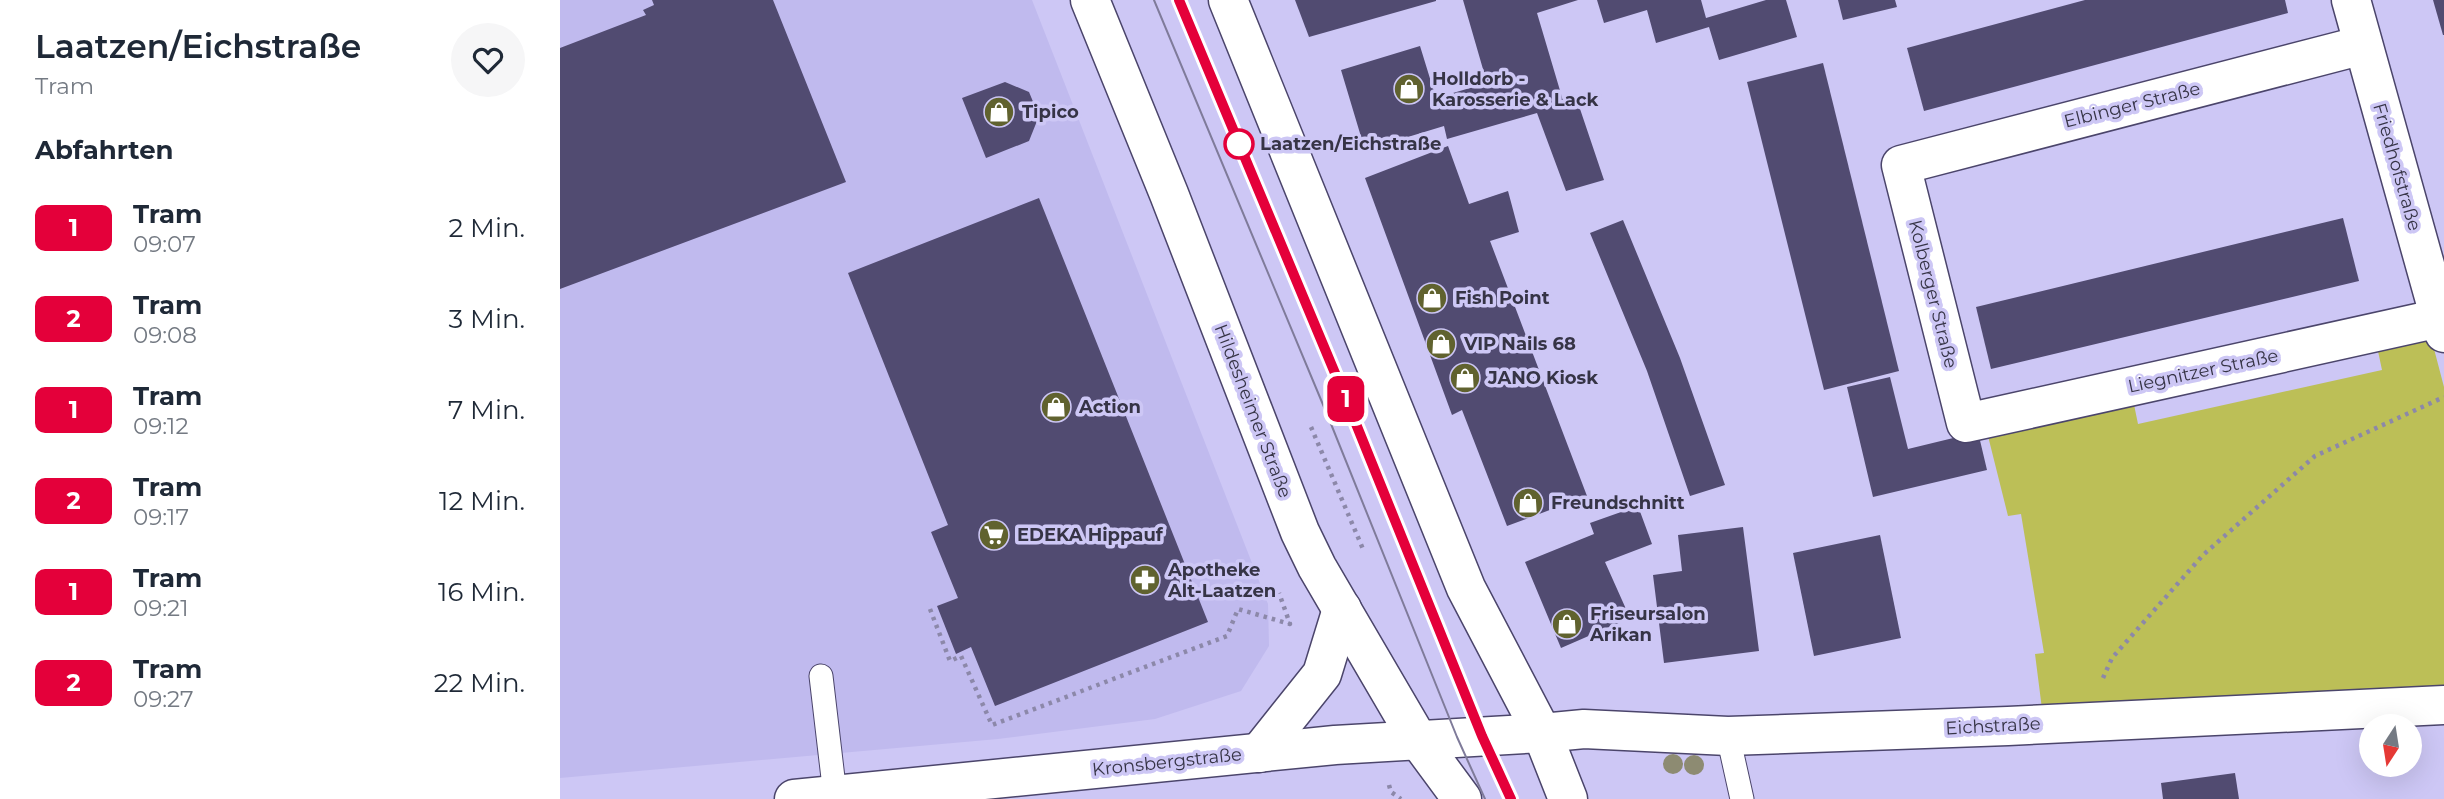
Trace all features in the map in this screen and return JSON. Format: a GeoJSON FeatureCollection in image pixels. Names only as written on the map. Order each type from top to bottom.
{"type":"FeatureCollection","features":[{"type":"Feature","properties":{"kind":"main road","name":"Hildesheimer Straße"},"geometry":{"type":"LineString","coordinates":[[1090,0],[1169,194],[1300,532],[1317,567],[1418,738],[1462,799]]}},
{"type":"Feature","properties":{"kind":"main road"},"geometry":{"type":"LineString","coordinates":[[1228,0],[1465,588],[1542,733],[1568,799]]}},
{"type":"Feature","properties":{"kind":"main road","name":"Friedhofstraße"},"geometry":{"type":"LineString","coordinates":[[2351,0],[2442,326]]}},
{"type":"Feature","properties":{"kind":"main road","name":"Elbinger Straße"},"geometry":{"type":"LineString","coordinates":[[1901,165],[2363,45]]}},
{"type":"Feature","properties":{"kind":"main road","name":"Kolberger Straße"},"geometry":{"type":"LineString","coordinates":[[1901,165],[1966,423]]}},
{"type":"Feature","properties":{"kind":"main road","name":"Liegnitzer Straße"},"geometry":{"type":"LineString","coordinates":[[1966,423],[2442,326]]}},
{"type":"Feature","properties":{"kind":"main road"},"geometry":{"type":"LineString","coordinates":[[1259,753],[1322,674],[1342,609]]}},
{"type":"Feature","properties":{"kind":"main road","name":"Eichstraße"},"geometry":{"type":"LineString","coordinates":[[1542,733],[1594,729],[1728,736],[2444,705]]}},
{"type":"Feature","properties":{"kind":"main road","name":"Kronsbergstraße"},"geometry":{"type":"LineString","coordinates":[[794,799],[1418,738],[1542,733]]}},
{"type":"Feature","properties":{"kind":"lane"},"geometry":{"type":"LineString","coordinates":[[821,676],[835,795]]}},
{"type":"Feature","properties":{"kind":"lane"},"geometry":{"type":"LineString","coordinates":[[1728,736],[1742,799]]}},
{"type":"Feature","properties":{"kind":"path"},"geometry":{"type":"LineString","coordinates":[[2083,721],[2112,658],[2203,555],[2315,456],[2444,397]]}},
{"type":"Feature","properties":{"kind":"path"},"geometry":{"type":"LineString","coordinates":[[1311,427],[1363,550]]}},
{"type":"Feature","properties":{"kind":"path"},"geometry":{"type":"LineString","coordinates":[[930,609],[950,661],[961,656],[992,725],[1227,636],[1238,609],[1290,624],[1276,586],[1317,567]]}},
{"type":"Feature","properties":{"kind":"shaded area"},"geometry":{"type":"Polygon","coordinates":[[[560,0],[1032,0],[1268,604],[1269,646],[1241,691],[1155,719],[998,739],[560,778],[560,0]]]}},
{"type":"Feature","properties":{"kind":"shaded area"},"geometry":{"type":"Polygon","coordinates":[[[2428,326],[2444,387],[2444,695],[2042,709],[2035,654],[2044,653],[2021,514],[2008,516],[1984,420],[2131,390],[2138,424],[2382,370],[2375,337],[2428,326]]]}},
{"type":"Feature","properties":{"kind":"building"},"geometry":{"type":"Polygon","coordinates":[[[652,0],[773,0],[846,182],[560,289],[560,48],[646,15],[643,10],[654,5],[652,0]]]}},
{"type":"Feature","properties":{"kind":"building"},"geometry":{"type":"Polygon","coordinates":[[[1295,0],[1436,0],[1436,1],[1309,37],[1295,0]]]}},
{"type":"Feature","properties":{"kind":"building"},"geometry":{"type":"Polygon","coordinates":[[[1463,0],[1578,0],[1537,13],[1564,104],[1577,100],[1604,180],[1566,191],[1537,113],[1447,139],[1444,126],[1365,150],[1341,70],[1420,46],[1436,98],[1487,83],[1463,0]]]}},
{"type":"Feature","properties":{"kind":"building"},"geometry":{"type":"Polygon","coordinates":[[[1597,0],[1701,0],[1706,18],[1766,0],[1786,0],[1797,37],[1719,60],[1709,27],[1656,43],[1647,10],[1604,23],[1597,0]]]}},
{"type":"Feature","properties":{"kind":"building"},"geometry":{"type":"Polygon","coordinates":[[[1838,0],[1895,0],[1897,7],[1843,20],[1838,0]]]}},
{"type":"Feature","properties":{"kind":"building"},"geometry":{"type":"Polygon","coordinates":[[[2085,0],[2285,0],[2288,13],[1924,111],[1907,48],[2085,0]]]}},
{"type":"Feature","properties":{"kind":"building"},"geometry":{"type":"Polygon","coordinates":[[[2433,0],[2444,0],[2444,35],[2443,35],[2433,0]]]}},
{"type":"Feature","properties":{"kind":"building"},"geometry":{"type":"Polygon","coordinates":[[[1823,63],[1899,371],[1824,390],[1747,82],[1823,63]]]}},
{"type":"Feature","properties":{"kind":"building"},"geometry":{"type":"Polygon","coordinates":[[[1005,82],[1029,92],[1039,116],[1029,141],[986,158],[962,98],[1005,82]]]}},
{"type":"Feature","properties":{"kind":"building"},"geometry":{"type":"Polygon","coordinates":[[[1448,146],[1469,204],[1508,191],[1519,232],[1490,241],[1587,496],[1507,526],[1462,410],[1452,415],[1365,178],[1448,146]]]}},
{"type":"Feature","properties":{"kind":"building"},"geometry":{"type":"Polygon","coordinates":[[[1039,198],[1208,622],[995,706],[971,647],[956,654],[937,606],[958,598],[931,532],[948,525],[848,273],[1039,198]]]}},
{"type":"Feature","properties":{"kind":"building"},"geometry":{"type":"Polygon","coordinates":[[[2343,218],[2359,281],[1991,369],[1976,307],[2343,218]]]}},
{"type":"Feature","properties":{"kind":"building"},"geometry":{"type":"Polygon","coordinates":[[[1623,220],[1680,358],[1725,485],[1690,496],[1647,371],[1590,233],[1623,220]]]}},
{"type":"Feature","properties":{"kind":"building"},"geometry":{"type":"Polygon","coordinates":[[[1890,377],[1908,449],[1978,432],[1987,470],[1873,497],[1847,387],[1890,377]]]}},
{"type":"Feature","properties":{"kind":"building"},"geometry":{"type":"Polygon","coordinates":[[[1638,506],[1652,544],[1605,562],[1630,618],[1561,648],[1525,562],[1594,534],[1590,523],[1638,506]]]}},
{"type":"Feature","properties":{"kind":"building"},"geometry":{"type":"Polygon","coordinates":[[[1743,527],[1759,651],[1664,663],[1653,575],[1682,571],[1678,535],[1743,527]]]}},
{"type":"Feature","properties":{"kind":"building"},"geometry":{"type":"Polygon","coordinates":[[[1880,535],[1901,638],[1814,656],[1793,553],[1880,535]]]}},
{"type":"Feature","properties":{"kind":"building"},"geometry":{"type":"Polygon","coordinates":[[[2235,773],[2239,799],[2163,799],[2161,783],[2235,773]]]}},
{"type":"Feature","properties":{"kind":"tram line"},"geometry":{"type":"LineString","coordinates":[[1154,0],[1329,419],[1457,737],[1485,799]]}},
{"type":"Feature","properties":{"kind":"tram line"},"geometry":{"type":"LineString","coordinates":[[1179,0],[1350,409],[1482,735],[1511,799]]}},
{"type":"Feature","properties":{"kind":"tram line","name":"1"},"geometry":{"type":"LineString","coordinates":[[1179,0],[1350,409],[1482,736],[1511,799]]}},
{"type":"Feature","properties":{"kind":"place","name":"Holldorb - Karosserie & Lack"},"geometry":{"type":"Point","coordinates":[1409,89]}},
{"type":"Feature","properties":{"kind":"place","name":"Tipico"},"geometry":{"type":"Point","coordinates":[999,112]}},
{"type":"Feature","properties":{"kind":"place","name":"Laatzen/Eichstraße"},"geometry":{"type":"Point","coordinates":[1239,144]}},
{"type":"Feature","properties":{"kind":"place","name":"Fish Point"},"geometry":{"type":"Point","coordinates":[1432,298]}},
{"type":"Feature","properties":{"kind":"place","name":"VIP Nails 68"},"geometry":{"type":"Point","coordinates":[1441,344]}},
{"type":"Feature","properties":{"kind":"place","name":"JANO Kiosk"},"geometry":{"type":"Point","coordinates":[1465,378]}},
{"type":"Feature","properties":{"kind":"place","name":"Action"},"geometry":{"type":"Point","coordinates":[1056,407]}},
{"type":"Feature","properties":{"kind":"place","name":"Freundschnitt"},"geometry":{"type":"Point","coordinates":[1528,503]}},
{"type":"Feature","properties":{"kind":"place","name":"EDEKA Hippauf"},"geometry":{"type":"Point","coordinates":[994,535]}},
{"type":"Feature","properties":{"kind":"place","name":"Apotheke Alt-Laatzen"},"geometry":{"type":"Point","coordinates":[1145,580]}},
{"type":"Feature","properties":{"kind":"place","name":"Friseursalon Arikan"},"geometry":{"type":"Point","coordinates":[1567,624]}}]}
